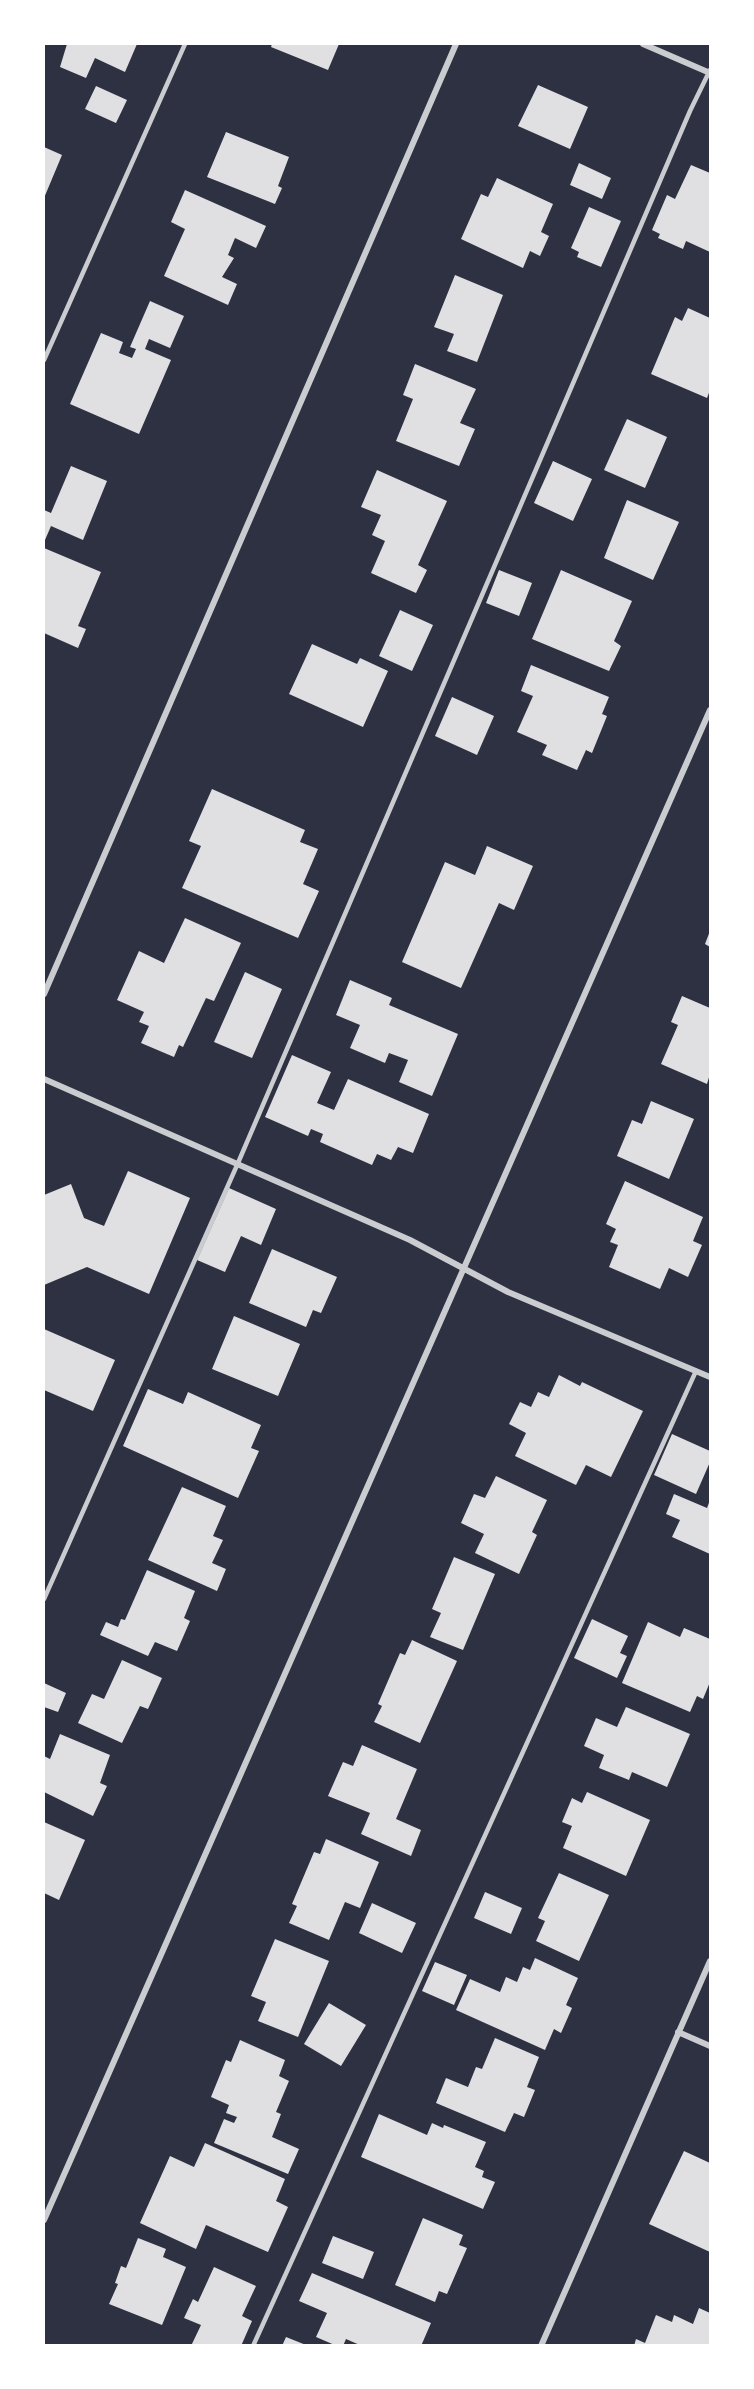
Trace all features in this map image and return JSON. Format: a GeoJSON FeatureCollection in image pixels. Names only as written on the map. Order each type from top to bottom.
{"type":"FeatureCollection","features":[{"type":"Feature","properties":{"kind":"street"},"geometry":{"type":"LineString","coordinates":[[44,994],[456,44]]}},
{"type":"Feature","properties":{"kind":"street"},"geometry":{"type":"LineString","coordinates":[[643,44],[710,72]]}},
{"type":"Feature","properties":{"kind":"street"},"geometry":{"type":"LineString","coordinates":[[44,2220],[462,1268],[711,710]]}},
{"type":"Feature","properties":{"kind":"street"},"geometry":{"type":"LineString","coordinates":[[44,1079],[410,1240],[508,1292],[711,1377]]}},
{"type":"Feature","properties":{"kind":"street"},"geometry":{"type":"LineString","coordinates":[[541,2346],[711,1961]]}},
{"type":"Feature","properties":{"kind":"street"},"geometry":{"type":"LineString","coordinates":[[678,2032],[711,2046]]}},
{"type":"Feature","properties":{"kind":"lane"},"geometry":{"type":"LineString","coordinates":[[44,360],[185,44]]}},
{"type":"Feature","properties":{"kind":"lane"},"geometry":{"type":"LineString","coordinates":[[44,1599],[238,1163],[690,111],[710,72]]}},
{"type":"Feature","properties":{"kind":"lane"},"geometry":{"type":"LineString","coordinates":[[253,2346],[696,1371]]}},
{"type":"Feature","properties":{"kind":"building"},"geometry":{"type":"Polygon","coordinates":[[[67,44],[137,44],[125,72],[95,58],[86,78],[60,67],[67,44]]]}},
{"type":"Feature","properties":{"kind":"building"},"geometry":{"type":"Polygon","coordinates":[[[272,44],[339,44],[328,70],[271,47],[272,44]]]}},
{"type":"Feature","properties":{"kind":"building"},"geometry":{"type":"Polygon","coordinates":[[[538,85],[588,107],[570,149],[518,126],[538,85]]]}},
{"type":"Feature","properties":{"kind":"building"},"geometry":{"type":"Polygon","coordinates":[[[96,86],[127,100],[116,123],[85,109],[96,86]]]}},
{"type":"Feature","properties":{"kind":"building"},"geometry":{"type":"Polygon","coordinates":[[[226,132],[289,157],[278,186],[282,188],[275,204],[207,177],[226,132]]]}},
{"type":"Feature","properties":{"kind":"building"},"geometry":{"type":"Polygon","coordinates":[[[44,147],[62,155],[44,198],[44,147]]]}},
{"type":"Feature","properties":{"kind":"building"},"geometry":{"type":"Polygon","coordinates":[[[579,163],[611,178],[602,199],[570,185],[579,163]]]}},
{"type":"Feature","properties":{"kind":"building"},"geometry":{"type":"Polygon","coordinates":[[[691,165],[710,173],[710,252],[686,241],[683,249],[658,238],[660,234],[652,230],[667,195],[675,199],[691,165]]]}},
{"type":"Feature","properties":{"kind":"building"},"geometry":{"type":"Polygon","coordinates":[[[497,178],[553,204],[541,232],[549,236],[540,256],[530,251],[523,268],[461,239],[481,194],[488,197],[497,178]]]}},
{"type":"Feature","properties":{"kind":"building"},"geometry":{"type":"Polygon","coordinates":[[[185,190],[266,226],[256,248],[235,238],[228,255],[234,258],[222,277],[237,284],[228,305],[164,276],[185,229],[171,222],[185,190]]]}},
{"type":"Feature","properties":{"kind":"building"},"geometry":{"type":"Polygon","coordinates":[[[589,207],[621,221],[601,267],[577,257],[579,252],[571,248],[589,207]]]}},
{"type":"Feature","properties":{"kind":"building"},"geometry":{"type":"Polygon","coordinates":[[[455,275],[503,295],[477,362],[447,351],[454,334],[434,327],[455,275]]]}},
{"type":"Feature","properties":{"kind":"building"},"geometry":{"type":"Polygon","coordinates":[[[150,301],[184,316],[170,348],[149,339],[145,349],[171,360],[139,434],[70,404],[101,333],[123,342],[119,353],[132,358],[136,349],[130,347],[150,301]]]}},
{"type":"Feature","properties":{"kind":"building"},"geometry":{"type":"Polygon","coordinates":[[[688,308],[710,318],[710,390],[707,398],[651,374],[675,317],[682,321],[688,308]]]}},
{"type":"Feature","properties":{"kind":"building"},"geometry":{"type":"Polygon","coordinates":[[[415,364],[476,389],[460,423],[475,429],[459,466],[396,441],[413,399],[403,395],[415,364]]]}},
{"type":"Feature","properties":{"kind":"building"},"geometry":{"type":"Polygon","coordinates":[[[627,419],[667,437],[645,488],[604,470],[627,419]]]}},
{"type":"Feature","properties":{"kind":"building"},"geometry":{"type":"Polygon","coordinates":[[[553,461],[592,479],[573,521],[534,503],[553,461]]]}},
{"type":"Feature","properties":{"kind":"building"},"geometry":{"type":"Polygon","coordinates":[[[71,466],[107,481],[83,540],[51,526],[45,540],[44,510],[51,513],[71,466]]]}},
{"type":"Feature","properties":{"kind":"building"},"geometry":{"type":"Polygon","coordinates":[[[377,470],[447,501],[418,565],[427,570],[416,593],[371,573],[385,541],[372,535],[381,515],[361,507],[377,470]]]}},
{"type":"Feature","properties":{"kind":"building"},"geometry":{"type":"Polygon","coordinates":[[[627,500],[679,522],[653,580],[604,558],[627,500]]]}},
{"type":"Feature","properties":{"kind":"building"},"geometry":{"type":"Polygon","coordinates":[[[44,548],[101,572],[78,626],[86,629],[78,648],[44,633],[44,548]]]}},
{"type":"Feature","properties":{"kind":"building"},"geometry":{"type":"Polygon","coordinates":[[[499,570],[532,583],[519,616],[486,603],[499,570]]]}},
{"type":"Feature","properties":{"kind":"building"},"geometry":{"type":"Polygon","coordinates":[[[561,570],[632,601],[614,641],[621,646],[609,671],[532,639],[561,570]]]}},
{"type":"Feature","properties":{"kind":"building"},"geometry":{"type":"Polygon","coordinates":[[[400,610],[433,625],[412,671],[379,656],[400,610]]]}},
{"type":"Feature","properties":{"kind":"building"},"geometry":{"type":"Polygon","coordinates":[[[312,644],[357,664],[360,658],[388,671],[363,727],[289,694],[312,644]]]}},
{"type":"Feature","properties":{"kind":"building"},"geometry":{"type":"Polygon","coordinates":[[[531,665],[609,697],[602,714],[607,716],[592,753],[586,750],[577,770],[542,755],[547,745],[517,732],[533,696],[521,691],[531,665]]]}},
{"type":"Feature","properties":{"kind":"building"},"geometry":{"type":"Polygon","coordinates":[[[452,697],[494,716],[477,755],[435,736],[452,697]]]}},
{"type":"Feature","properties":{"kind":"building"},"geometry":{"type":"Polygon","coordinates":[[[212,789],[305,830],[300,842],[318,849],[303,884],[319,891],[298,938],[182,888],[201,846],[189,841],[212,789]]]}},
{"type":"Feature","properties":{"kind":"building"},"geometry":{"type":"Polygon","coordinates":[[[487,846],[533,866],[514,910],[499,903],[461,988],[402,962],[445,862],[475,875],[487,846]]]}},
{"type":"Feature","properties":{"kind":"building"},"geometry":{"type":"Polygon","coordinates":[[[185,918],[241,943],[214,1001],[206,998],[183,1047],[179,1045],[174,1057],[141,1043],[149,1026],[139,1022],[144,1012],[117,1000],[139,951],[164,963],[185,918]]]}},
{"type":"Feature","properties":{"kind":"building"},"geometry":{"type":"Polygon","coordinates":[[[710,931],[710,947],[705,944],[710,931]]]}},
{"type":"Feature","properties":{"kind":"building"},"geometry":{"type":"Polygon","coordinates":[[[245,972],[282,989],[252,1058],[214,1042],[245,972]]]}},
{"type":"Feature","properties":{"kind":"building"},"geometry":{"type":"Polygon","coordinates":[[[350,980],[392,998],[389,1005],[458,1034],[432,1096],[399,1082],[408,1060],[389,1053],[385,1063],[350,1048],[360,1025],[336,1015],[350,980]]]}},
{"type":"Feature","properties":{"kind":"building"},"geometry":{"type":"Polygon","coordinates":[[[682,996],[710,1008],[710,1074],[707,1084],[661,1064],[678,1025],[671,1022],[682,996]]]}},
{"type":"Feature","properties":{"kind":"building"},"geometry":{"type":"Polygon","coordinates":[[[292,1055],[331,1072],[317,1103],[334,1110],[348,1079],[429,1114],[413,1153],[398,1147],[391,1160],[377,1154],[372,1165],[320,1142],[323,1134],[311,1129],[308,1136],[265,1117],[292,1055]]]}},
{"type":"Feature","properties":{"kind":"building"},"geometry":{"type":"Polygon","coordinates":[[[651,1101],[694,1119],[669,1179],[617,1156],[632,1120],[642,1124],[651,1101]]]}},
{"type":"Feature","properties":{"kind":"building"},"geometry":{"type":"Polygon","coordinates":[[[128,1171],[190,1198],[149,1294],[87,1267],[44,1285],[44,1195],[71,1184],[84,1218],[104,1226],[128,1171]]]}},
{"type":"Feature","properties":{"kind":"building"},"geometry":{"type":"Polygon","coordinates":[[[625,1181],[703,1217],[693,1241],[702,1245],[688,1277],[669,1268],[660,1289],[609,1267],[618,1245],[610,1242],[616,1229],[606,1224],[625,1181]]]}},
{"type":"Feature","properties":{"kind":"building"},"geometry":{"type":"Polygon","coordinates":[[[229,1188],[276,1209],[261,1245],[241,1236],[225,1272],[197,1260],[229,1188]]]}},
{"type":"Feature","properties":{"kind":"building"},"geometry":{"type":"Polygon","coordinates":[[[272,1249],[337,1277],[321,1313],[313,1310],[306,1327],[249,1303],[272,1249]]]}},
{"type":"Feature","properties":{"kind":"building"},"geometry":{"type":"Polygon","coordinates":[[[234,1316],[300,1344],[278,1396],[212,1369],[234,1316]]]}},
{"type":"Feature","properties":{"kind":"building"},"geometry":{"type":"Polygon","coordinates":[[[44,1329],[115,1360],[93,1411],[44,1390],[44,1329]]]}},
{"type":"Feature","properties":{"kind":"building"},"geometry":{"type":"Polygon","coordinates":[[[559,1375],[580,1386],[582,1382],[643,1411],[611,1477],[586,1465],[576,1485],[515,1456],[526,1433],[509,1424],[520,1402],[531,1407],[538,1392],[549,1397],[559,1375]]]}},
{"type":"Feature","properties":{"kind":"building"},"geometry":{"type":"Polygon","coordinates":[[[148,1389],[183,1404],[188,1392],[261,1425],[251,1448],[259,1451],[238,1498],[123,1446],[148,1389]]]}},
{"type":"Feature","properties":{"kind":"building"},"geometry":{"type":"Polygon","coordinates":[[[672,1434],[710,1451],[710,1462],[696,1494],[654,1475],[672,1434]]]}},
{"type":"Feature","properties":{"kind":"building"},"geometry":{"type":"Polygon","coordinates":[[[496,1476],[547,1500],[532,1532],[537,1535],[519,1574],[475,1553],[484,1534],[461,1523],[474,1494],[485,1498],[496,1476]]]}},
{"type":"Feature","properties":{"kind":"building"},"geometry":{"type":"Polygon","coordinates":[[[182,1487],[226,1506],[213,1536],[223,1540],[212,1563],[226,1569],[217,1591],[148,1560],[182,1487]]]}},
{"type":"Feature","properties":{"kind":"building"},"geometry":{"type":"Polygon","coordinates":[[[674,1494],[707,1508],[710,1500],[710,1554],[672,1537],[680,1520],[666,1514],[674,1494]]]}},
{"type":"Feature","properties":{"kind":"building"},"geometry":{"type":"Polygon","coordinates":[[[454,1557],[495,1574],[463,1650],[430,1637],[441,1613],[432,1609],[454,1557]]]}},
{"type":"Feature","properties":{"kind":"building"},"geometry":{"type":"Polygon","coordinates":[[[147,1570],[195,1591],[184,1618],[190,1621],[177,1651],[155,1642],[148,1656],[100,1635],[106,1622],[118,1627],[121,1619],[125,1620],[147,1570]]]}},
{"type":"Feature","properties":{"kind":"building"},"geometry":{"type":"Polygon","coordinates":[[[592,1619],[628,1636],[620,1653],[627,1656],[617,1678],[574,1658],[592,1619]]]}},
{"type":"Feature","properties":{"kind":"building"},"geometry":{"type":"Polygon","coordinates":[[[648,1622],[680,1637],[684,1628],[710,1639],[710,1682],[703,1699],[697,1696],[690,1712],[622,1683],[648,1622]]]}},
{"type":"Feature","properties":{"kind":"building"},"geometry":{"type":"Polygon","coordinates":[[[412,1640],[457,1661],[420,1743],[374,1722],[382,1706],[378,1704],[400,1653],[405,1655],[412,1640]]]}},
{"type":"Feature","properties":{"kind":"building"},"geometry":{"type":"Polygon","coordinates":[[[122,1660],[162,1678],[148,1709],[140,1706],[122,1743],[78,1723],[92,1694],[104,1699],[122,1660]]]}},
{"type":"Feature","properties":{"kind":"building"},"geometry":{"type":"Polygon","coordinates":[[[44,1683],[66,1693],[58,1712],[44,1707],[44,1683]]]}},
{"type":"Feature","properties":{"kind":"building"},"geometry":{"type":"Polygon","coordinates":[[[626,1707],[690,1734],[667,1787],[632,1772],[629,1780],[599,1768],[604,1755],[584,1746],[596,1718],[617,1727],[626,1707]]]}},
{"type":"Feature","properties":{"kind":"building"},"geometry":{"type":"Polygon","coordinates":[[[60,1734],[110,1755],[100,1783],[107,1786],[93,1816],[44,1792],[44,1756],[50,1759],[60,1734]]]}},
{"type":"Feature","properties":{"kind":"building"},"geometry":{"type":"Polygon","coordinates":[[[362,1745],[417,1769],[396,1819],[421,1830],[411,1856],[361,1834],[370,1813],[328,1796],[343,1762],[353,1766],[362,1745]]]}},
{"type":"Feature","properties":{"kind":"building"},"geometry":{"type":"Polygon","coordinates":[[[587,1792],[650,1820],[626,1876],[563,1848],[572,1826],[562,1822],[572,1798],[582,1803],[587,1792]]]}},
{"type":"Feature","properties":{"kind":"building"},"geometry":{"type":"Polygon","coordinates":[[[44,1822],[85,1840],[59,1900],[44,1893],[44,1822]]]}},
{"type":"Feature","properties":{"kind":"building"},"geometry":{"type":"Polygon","coordinates":[[[326,1839],[379,1862],[360,1908],[345,1902],[329,1940],[289,1923],[297,1906],[292,1904],[314,1852],[320,1854],[326,1839]]]}},
{"type":"Feature","properties":{"kind":"building"},"geometry":{"type":"Polygon","coordinates":[[[559,1873],[609,1895],[579,1961],[536,1941],[545,1921],[538,1918],[559,1873]]]}},
{"type":"Feature","properties":{"kind":"building"},"geometry":{"type":"Polygon","coordinates":[[[485,1892],[522,1908],[511,1934],[474,1918],[485,1892]]]}},
{"type":"Feature","properties":{"kind":"building"},"geometry":{"type":"Polygon","coordinates":[[[372,1903],[416,1923],[402,1953],[359,1933],[372,1903]]]}},
{"type":"Feature","properties":{"kind":"building"},"geometry":{"type":"Polygon","coordinates":[[[275,1939],[329,1961],[298,2037],[258,2021],[266,2002],[251,1996],[275,1939]]]}},
{"type":"Feature","properties":{"kind":"building"},"geometry":{"type":"Polygon","coordinates":[[[535,1958],[578,1978],[566,2005],[572,2008],[561,2033],[554,2029],[545,2050],[456,2010],[470,1979],[500,1992],[506,1977],[517,1982],[523,1967],[530,1970],[535,1958]]]}},
{"type":"Feature","properties":{"kind":"building"},"geometry":{"type":"Polygon","coordinates":[[[435,1962],[467,1975],[454,2005],[422,1991],[435,1962]]]}},
{"type":"Feature","properties":{"kind":"building"},"geometry":{"type":"Polygon","coordinates":[[[329,2003],[366,2025],[341,2066],[304,2044],[329,2003]]]}},
{"type":"Feature","properties":{"kind":"building"},"geometry":{"type":"Polygon","coordinates":[[[495,2038],[539,2057],[527,2087],[535,2090],[524,2117],[514,2113],[505,2132],[436,2103],[446,2078],[468,2087],[476,2067],[482,2069],[495,2038]]]}},
{"type":"Feature","properties":{"kind":"building"},"geometry":{"type":"Polygon","coordinates":[[[240,2040],[285,2060],[279,2076],[289,2081],[276,2112],[281,2114],[272,2137],[299,2149],[288,2174],[214,2143],[224,2119],[234,2123],[237,2117],[226,2113],[229,2105],[211,2097],[226,2060],[231,2062],[240,2040]]]}},
{"type":"Feature","properties":{"kind":"building"},"geometry":{"type":"Polygon","coordinates":[[[379,2114],[427,2135],[432,2123],[443,2128],[444,2125],[486,2142],[475,2167],[484,2171],[482,2177],[495,2182],[483,2209],[361,2157],[379,2114]]]}},
{"type":"Feature","properties":{"kind":"building"},"geometry":{"type":"Polygon","coordinates":[[[205,2143],[285,2179],[276,2201],[288,2207],[268,2252],[206,2225],[196,2249],[140,2223],[170,2156],[194,2167],[205,2143]]]}},
{"type":"Feature","properties":{"kind":"building"},"geometry":{"type":"Polygon","coordinates":[[[684,2151],[710,2163],[710,2252],[649,2224],[684,2151]]]}},
{"type":"Feature","properties":{"kind":"building"},"geometry":{"type":"Polygon","coordinates":[[[423,2218],[463,2235],[459,2245],[467,2248],[447,2294],[439,2291],[435,2302],[395,2285],[423,2218]]]}},
{"type":"Feature","properties":{"kind":"building"},"geometry":{"type":"Polygon","coordinates":[[[333,2236],[374,2252],[363,2279],[322,2263],[333,2236]]]}},
{"type":"Feature","properties":{"kind":"building"},"geometry":{"type":"Polygon","coordinates":[[[138,2238],[166,2249],[163,2257],[186,2267],[162,2325],[109,2304],[118,2284],[115,2283],[121,2266],[126,2268],[138,2238]]]}},
{"type":"Feature","properties":{"kind":"building"},"geometry":{"type":"Polygon","coordinates":[[[214,2267],[256,2286],[242,2316],[252,2321],[241,2346],[191,2346],[201,2325],[184,2318],[193,2299],[198,2302],[214,2267]]]}},
{"type":"Feature","properties":{"kind":"building"},"geometry":{"type":"Polygon","coordinates":[[[312,2273],[431,2323],[421,2346],[362,2346],[346,2339],[343,2346],[337,2346],[316,2337],[327,2313],[299,2301],[312,2273]]]}},
{"type":"Feature","properties":{"kind":"building"},"geometry":{"type":"Polygon","coordinates":[[[699,2308],[710,2313],[709,2346],[634,2346],[636,2339],[645,2343],[656,2315],[672,2322],[674,2315],[693,2324],[699,2308]]]}},
{"type":"Feature","properties":{"kind":"building"},"geometry":{"type":"Polygon","coordinates":[[[286,2337],[306,2345],[306,2346],[282,2346],[286,2337]]]}}]}
